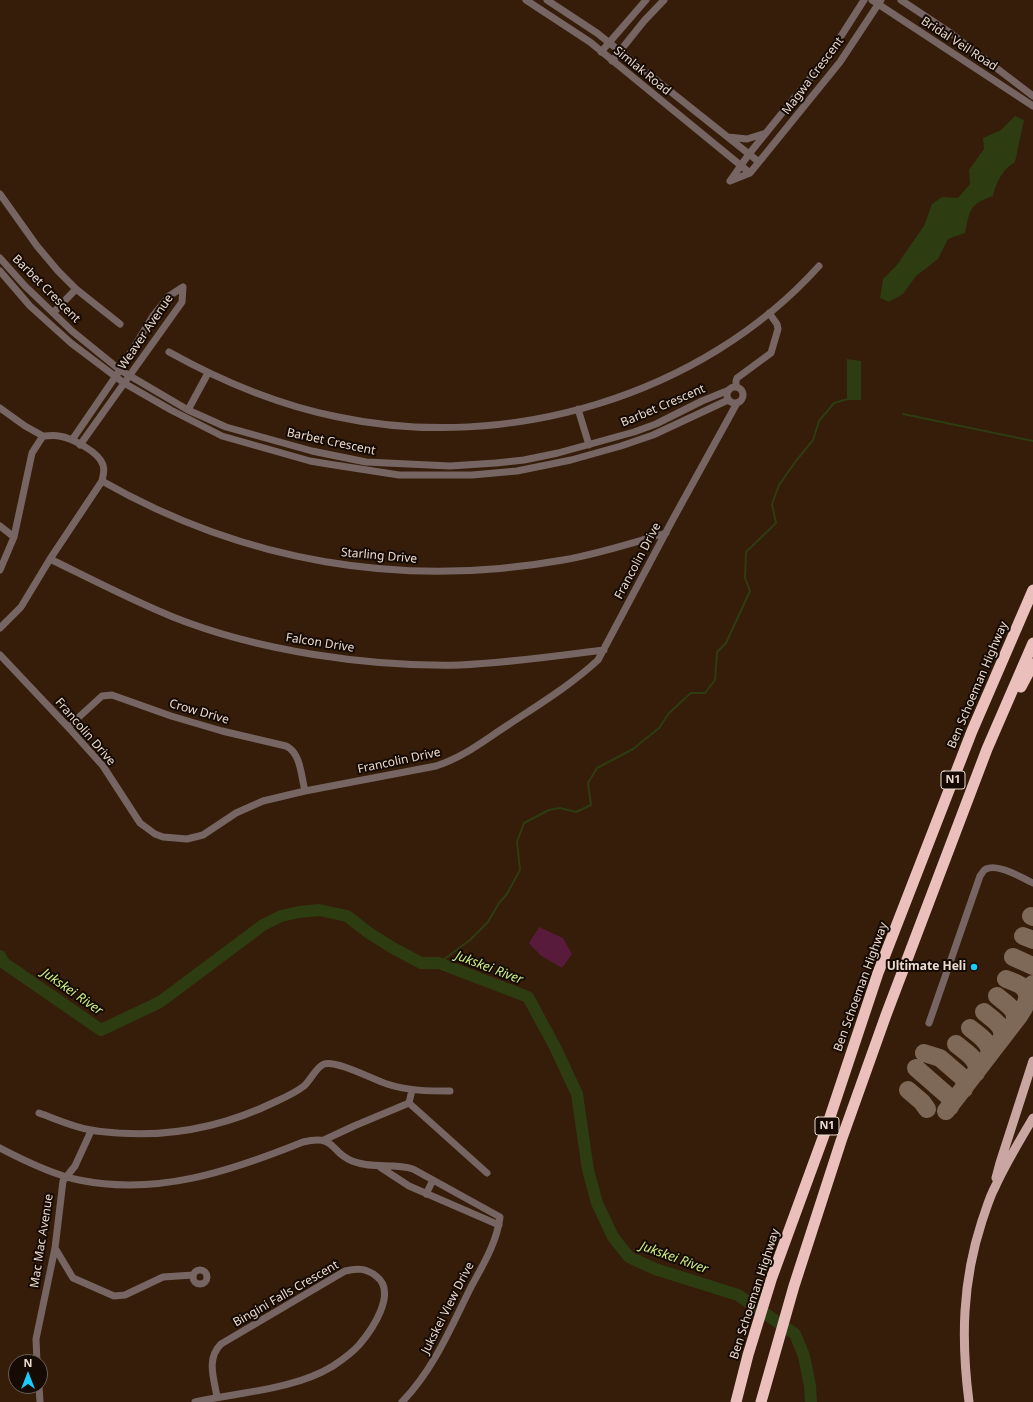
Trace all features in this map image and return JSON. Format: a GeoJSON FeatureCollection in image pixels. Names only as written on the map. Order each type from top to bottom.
{"type":"FeatureCollection","features":[{"type":"Feature","properties":{"kind":"highway","name":"Ben Schoeman Highway"},"geometry":{"type":"LineString","coordinates":[[736,1402],[748,1355],[772,1277],[824,1134],[878,973],[972,731],[1033,590]]}},
{"type":"Feature","properties":{"kind":"highway","name":"N1"},"geometry":{"type":"LineString","coordinates":[[761,1402],[794,1286],[841,1141],[886,1015],[987,749],[1033,643]]}},
{"type":"Feature","properties":{"kind":"highway"},"geometry":{"type":"LineString","coordinates":[[987,749],[1033,664]]}},
{"type":"Feature","properties":{"kind":"main road"},"geometry":{"type":"LineString","coordinates":[[969,1402],[964,1350],[966,1294],[970,1268],[975,1242],[994,1187],[997,1171],[1033,1061]]}},
{"type":"Feature","properties":{"kind":"main road"},"geometry":{"type":"LineString","coordinates":[[994,1187],[1033,1118]]}},
{"type":"Feature","properties":{"kind":"street","name":"Simlak Road"},"geometry":{"type":"LineString","coordinates":[[526,0],[590,42],[750,173]]}},
{"type":"Feature","properties":{"kind":"street","name":"Simlak Road"},"geometry":{"type":"LineString","coordinates":[[547,0],[597,33],[759,162]]}},
{"type":"Feature","properties":{"kind":"street"},"geometry":{"type":"LineString","coordinates":[[601,52],[646,0]]}},
{"type":"Feature","properties":{"kind":"street"},"geometry":{"type":"LineString","coordinates":[[612,61],[644,21],[664,0]]}},
{"type":"Feature","properties":{"kind":"street","name":"Magwa Crescent"},"geometry":{"type":"LineString","coordinates":[[740,165],[829,55],[864,0]]}},
{"type":"Feature","properties":{"kind":"street","name":"Bridal Veil Road"},"geometry":{"type":"LineString","coordinates":[[901,0],[949,32],[1033,96]]}},
{"type":"Feature","properties":{"kind":"street","name":"Magwa Crescent"},"geometry":{"type":"LineString","coordinates":[[750,173],[840,62],[877,1]]}},
{"type":"Feature","properties":{"kind":"street","name":"Bridal Veil Road"},"geometry":{"type":"LineString","coordinates":[[877,1],[1033,106]]}},
{"type":"Feature","properties":{"kind":"street"},"geometry":{"type":"LineString","coordinates":[[728,138],[747,139],[767,132]]}},
{"type":"Feature","properties":{"kind":"street"},"geometry":{"type":"LineString","coordinates":[[740,165],[730,181],[750,173]]}},
{"type":"Feature","properties":{"kind":"street"},"geometry":{"type":"LineString","coordinates":[[0,194],[37,246],[58,271],[76,289],[120,324]]}},
{"type":"Feature","properties":{"kind":"street","name":"Barbet Crescent"},"geometry":{"type":"LineString","coordinates":[[0,258],[25,286],[72,331],[120,370],[188,410],[226,427],[312,452],[366,462],[402,465],[450,466],[524,460],[590,445],[634,432],[656,424],[702,401],[729,390]]}},
{"type":"Feature","properties":{"kind":"street"},"geometry":{"type":"LineString","coordinates":[[169,352],[208,373],[263,397],[339,418],[402,426],[455,428],[487,426],[528,420],[578,409],[609,400],[646,386],[686,368],[722,347],[769,313],[819,266]]}},
{"type":"Feature","properties":{"kind":"street","name":"Barbet Crescent"},"geometry":{"type":"LineString","coordinates":[[0,271],[30,306],[71,343],[124,383],[171,410],[222,436],[310,461],[399,475],[472,475],[517,471],[572,460],[621,446],[653,435],[728,400]]}},
{"type":"Feature","properties":{"kind":"street"},"geometry":{"type":"LineString","coordinates":[[19,293],[25,286]]}},
{"type":"Feature","properties":{"kind":"street","name":"Weaver Avenue"},"geometry":{"type":"LineString","coordinates":[[72,440],[120,370],[153,316],[169,296],[183,287],[182,302],[80,445]]}},
{"type":"Feature","properties":{"kind":"street"},"geometry":{"type":"LineString","coordinates":[[53,313],[76,289]]}},
{"type":"Feature","properties":{"kind":"street"},"geometry":{"type":"LineString","coordinates":[[736,387],[737,378],[771,353],[778,329],[769,313]]}},
{"type":"Feature","properties":{"kind":"street"},"geometry":{"type":"LineString","coordinates":[[188,410],[208,373]]}},
{"type":"Feature","properties":{"kind":"street"},"geometry":{"type":"LineString","coordinates":[[736,387],[741,389],[744,393],[743,399],[737,403],[733,403],[728,400],[727,395],[729,390],[736,387]]}},
{"type":"Feature","properties":{"kind":"street","name":"Francolin Drive"},"geometry":{"type":"LineString","coordinates":[[0,656],[103,766],[140,823],[148,830],[163,837],[183,840],[198,837],[218,826],[236,813],[263,801],[305,791],[436,766],[452,761],[472,750],[588,670],[598,660],[737,403]]}},
{"type":"Feature","properties":{"kind":"street"},"geometry":{"type":"LineString","coordinates":[[0,408],[25,426],[43,436],[59,436],[72,440],[99,458],[104,466],[102,481],[50,559],[21,606],[0,628]]}},
{"type":"Feature","properties":{"kind":"street"},"geometry":{"type":"LineString","coordinates":[[578,409],[590,445]]}},
{"type":"Feature","properties":{"kind":"street"},"geometry":{"type":"LineString","coordinates":[[222,436],[226,427]]}},
{"type":"Feature","properties":{"kind":"street"},"geometry":{"type":"LineString","coordinates":[[0,570],[14,537],[32,453],[43,436]]}},
{"type":"Feature","properties":{"kind":"street"},"geometry":{"type":"LineString","coordinates":[[569,450],[572,460]]}},
{"type":"Feature","properties":{"kind":"street"},"geometry":{"type":"LineString","coordinates":[[310,461],[312,452]]}},
{"type":"Feature","properties":{"kind":"street"},"geometry":{"type":"LineString","coordinates":[[399,475],[402,465]]}},
{"type":"Feature","properties":{"kind":"street"},"geometry":{"type":"LineString","coordinates":[[472,465],[472,475]]}},
{"type":"Feature","properties":{"kind":"street","name":"Starling Drive"},"geometry":{"type":"LineString","coordinates":[[102,481],[133,498],[204,529],[244,543],[289,555],[329,563],[382,569],[469,571],[512,567],[564,560],[666,533]]}},
{"type":"Feature","properties":{"kind":"street"},"geometry":{"type":"LineString","coordinates":[[0,526],[14,537]]}},
{"type":"Feature","properties":{"kind":"street","name":"Falcon Drive"},"geometry":{"type":"LineString","coordinates":[[50,559],[124,596],[204,628],[275,647],[332,658],[458,665],[497,663],[604,650]]}},
{"type":"Feature","properties":{"kind":"street","name":"Crow Drive"},"geometry":{"type":"LineString","coordinates":[[68,727],[102,696],[112,694],[172,716],[222,731],[291,748],[295,752],[298,759],[305,791]]}},
{"type":"Feature","properties":{"kind":"street"},"geometry":{"type":"LineString","coordinates":[[929,1023],[980,876],[986,869],[1001,869],[1033,883]]}},
{"type":"Feature","properties":{"kind":"street"},"geometry":{"type":"LineString","coordinates":[[39,1113],[74,1126],[91,1130],[129,1134],[183,1131],[220,1123],[263,1108],[296,1092],[308,1082],[321,1066],[330,1064],[342,1066],[388,1084],[412,1090],[450,1091]]}},
{"type":"Feature","properties":{"kind":"street"},"geometry":{"type":"LineString","coordinates":[[409,1103],[412,1090]]}},
{"type":"Feature","properties":{"kind":"street"},"geometry":{"type":"LineString","coordinates":[[0,1148],[66,1177],[92,1182],[124,1185],[177,1182],[226,1170],[303,1142],[311,1140],[324,1140],[409,1103]]}},
{"type":"Feature","properties":{"kind":"street"},"geometry":{"type":"LineString","coordinates":[[409,1103],[487,1173]]}},
{"type":"Feature","properties":{"kind":"street","name":"Mac Mac Avenue"},"geometry":{"type":"LineString","coordinates":[[37,1354],[36,1339],[54,1248],[62,1187],[66,1177],[75,1166],[91,1130]]}},
{"type":"Feature","properties":{"kind":"street"},"geometry":{"type":"LineString","coordinates":[[324,1140],[330,1143],[351,1161],[380,1167],[403,1166],[413,1169],[433,1180],[426,1194]]}},
{"type":"Feature","properties":{"kind":"street"},"geometry":{"type":"LineString","coordinates":[[380,1167],[403,1184],[499,1225]]}},
{"type":"Feature","properties":{"kind":"street","name":"Jukskei View Drive"},"geometry":{"type":"LineString","coordinates":[[402,1402],[426,1374],[440,1351],[492,1246],[499,1225],[500,1217],[433,1180]]}},
{"type":"Feature","properties":{"kind":"street"},"geometry":{"type":"LineString","coordinates":[[54,1248],[73,1278],[114,1296],[125,1295],[163,1277],[193,1275]]}},
{"type":"Feature","properties":{"kind":"street","name":"Bingini Falls Crescent"},"geometry":{"type":"LineString","coordinates":[[195,1402],[292,1383],[315,1375],[334,1365],[358,1346],[367,1334],[385,1299],[384,1285],[379,1278],[363,1269],[355,1268],[345,1271],[222,1344],[216,1349],[212,1360],[217,1397]]}},
{"type":"Feature","properties":{"kind":"shaded area"},"geometry":{"type":"Polygon","coordinates":[[[1015,116],[1024,120],[1015,162],[1007,168],[1001,176],[993,196],[975,205],[970,213],[965,233],[948,239],[938,259],[916,276],[903,294],[889,302],[880,298],[883,279],[896,266],[924,226],[932,204],[942,197],[958,198],[970,184],[969,170],[984,149],[983,138],[1001,130],[1015,116]]]}},
{"type":"Feature","properties":{"kind":"shaded area"},"geometry":{"type":"Polygon","coordinates":[[[847,359],[861,361],[861,400],[847,400],[847,359]]]}},
{"type":"Feature","properties":{"kind":"shaded area"},"geometry":{"type":"Polygon","coordinates":[[[539,927],[563,938],[572,954],[562,968],[540,955],[529,943],[539,927]]]}},
{"type":"Feature","properties":{"kind":"waterway"},"geometry":{"type":"LineString","coordinates":[[439,963],[470,940],[488,922],[499,903],[507,894],[520,870],[517,842],[524,823],[549,810],[560,808],[576,812],[591,805],[588,783],[597,768],[633,749],[659,728],[669,713],[691,693],[705,693],[715,680],[717,652],[726,643],[750,591],[745,578],[746,552],[776,523],[772,504],[779,485],[813,440],[819,421],[834,403],[848,399]]}},
{"type":"Feature","properties":{"kind":"waterway"},"geometry":{"type":"LineString","coordinates":[[903,414],[1033,441]]}},
{"type":"Feature","properties":{"kind":"waterway","name":"Jukskei River"},"geometry":{"type":"LineString","coordinates":[[0,956],[4,963],[101,1030],[160,1002],[263,925],[281,916],[319,910],[347,916],[369,933],[421,963],[439,963],[528,997],[555,1047],[577,1094],[588,1170],[597,1203],[613,1237],[629,1257],[655,1269],[738,1295],[795,1334],[804,1356],[810,1386],[811,1402]]}},
{"type":"Feature","properties":{"kind":"taxiway"},"geometry":{"type":"LineString","coordinates":[[1023,936],[1033,940]]}},
{"type":"Feature","properties":{"kind":"taxiway"},"geometry":{"type":"LineString","coordinates":[[1013,957],[1033,966]]}},
{"type":"Feature","properties":{"kind":"taxiway"},"geometry":{"type":"LineString","coordinates":[[1006,979],[1024,988],[1027,999]]}},
{"type":"Feature","properties":{"kind":"taxiway"},"geometry":{"type":"LineString","coordinates":[[946,1111],[1019,1016],[1024,1008],[1033,984]]}},
{"type":"Feature","properties":{"kind":"taxiway"},"geometry":{"type":"LineString","coordinates":[[997,996],[1013,1010],[1015,1014],[1014,1022]]}},
{"type":"Feature","properties":{"kind":"taxiway"},"geometry":{"type":"LineString","coordinates":[[984,1012],[1000,1026],[1002,1030],[1002,1038]]}},
{"type":"Feature","properties":{"kind":"taxiway"},"geometry":{"type":"LineString","coordinates":[[970,1028],[981,1036],[987,1043],[990,1051],[989,1055]]}},
{"type":"Feature","properties":{"kind":"taxiway"},"geometry":{"type":"LineString","coordinates":[[956,1044],[968,1053],[974,1060],[977,1068],[976,1073]]}},
{"type":"Feature","properties":{"kind":"taxiway"},"geometry":{"type":"LineString","coordinates":[[924,1053],[940,1058],[962,1077],[965,1083],[964,1089]]}},
{"type":"Feature","properties":{"kind":"taxiway"},"geometry":{"type":"LineString","coordinates":[[916,1068],[948,1096],[950,1100],[950,1107]]}},
{"type":"Feature","properties":{"kind":"taxiway"},"geometry":{"type":"LineString","coordinates":[[908,1090],[922,1102],[927,1109]]}},
{"type":"Feature","properties":{"kind":"place","name":"Ultimate Heli"},"geometry":{"type":"Point","coordinates":[974,967]}}]}
